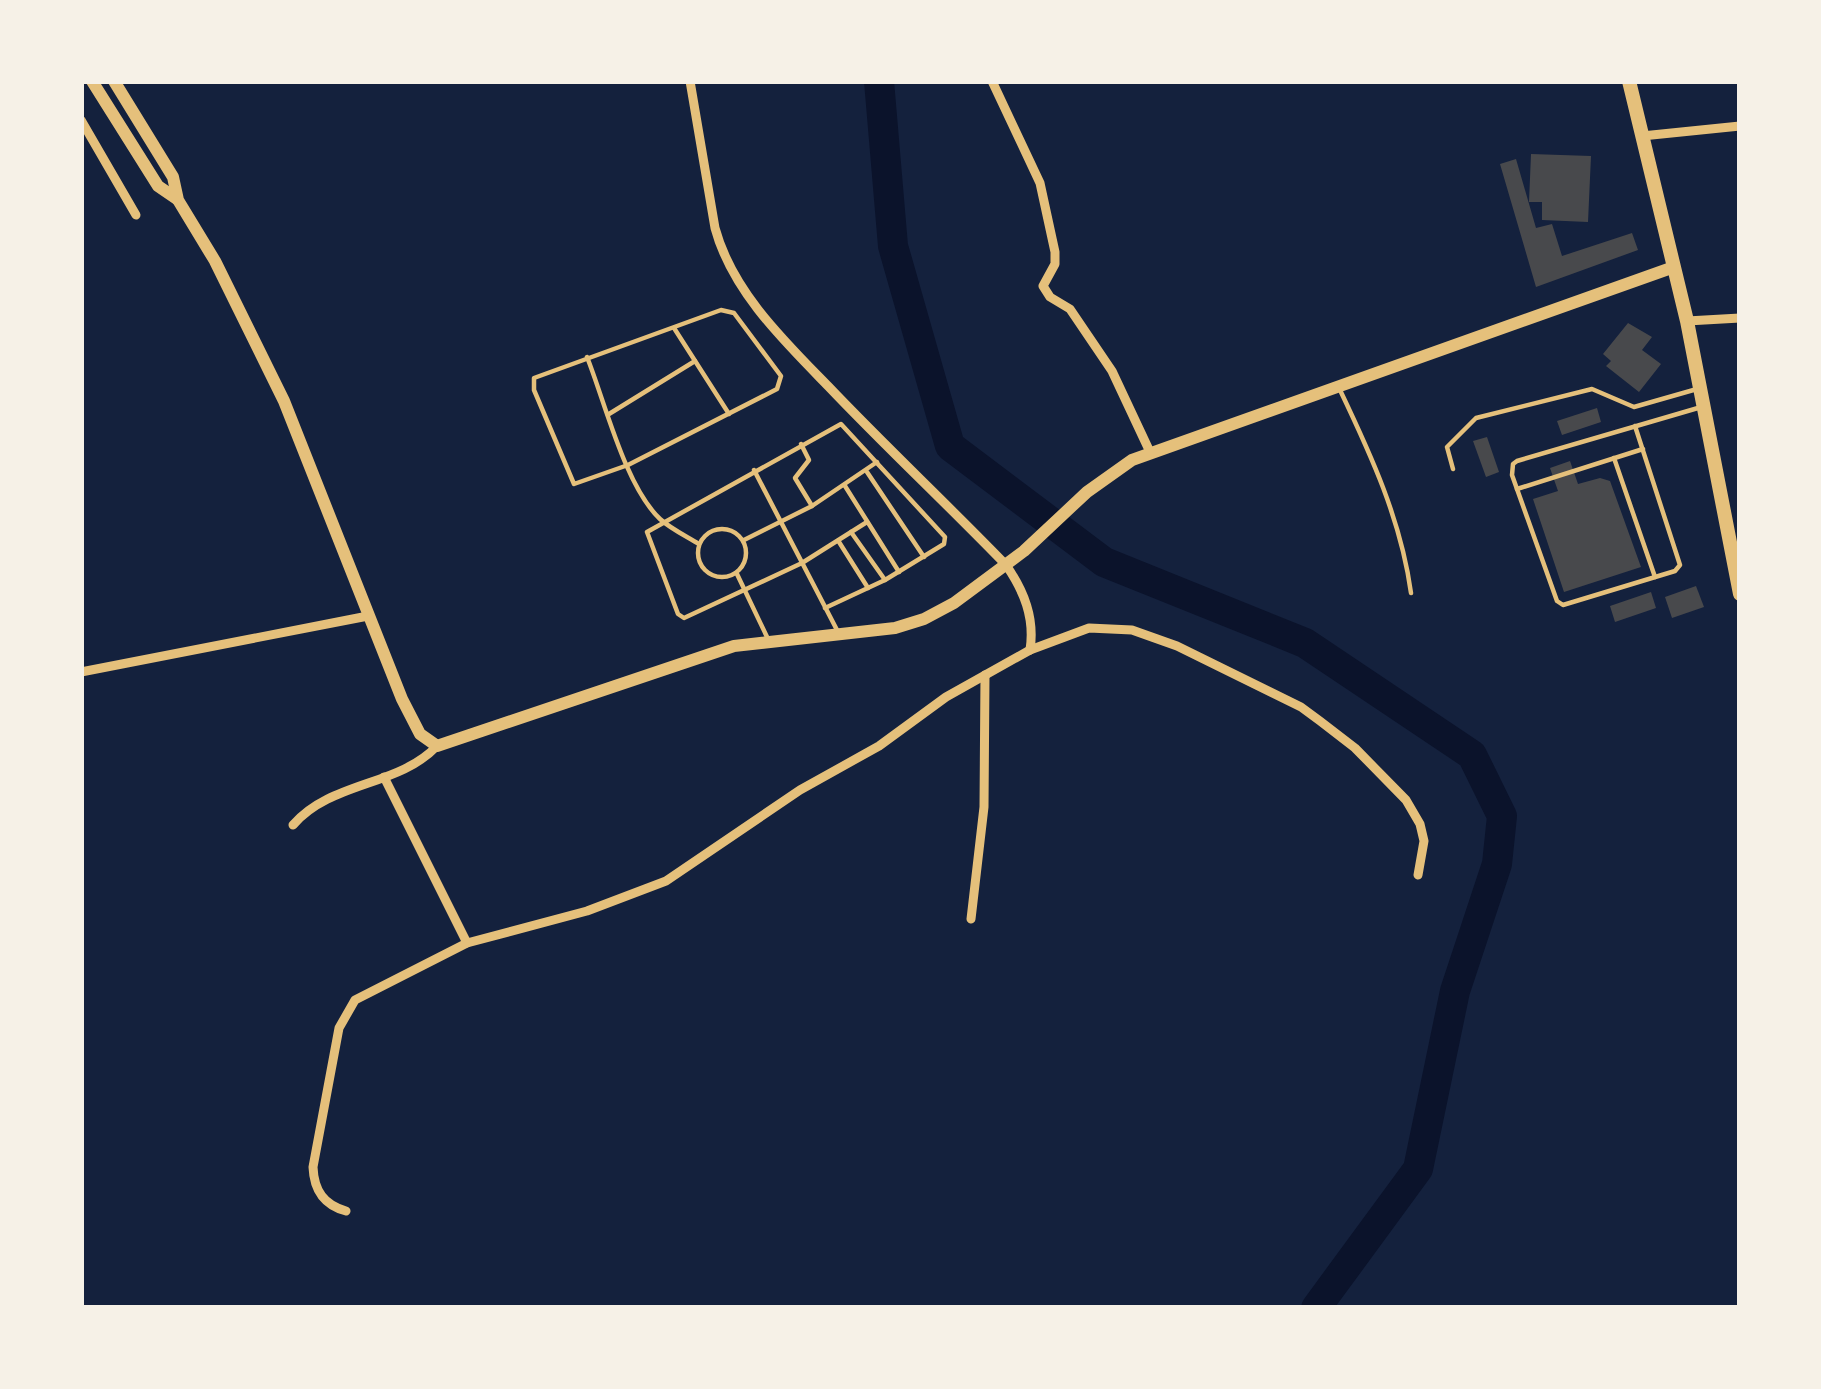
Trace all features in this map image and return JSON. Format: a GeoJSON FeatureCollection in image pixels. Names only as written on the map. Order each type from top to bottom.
{"type":"FeatureCollection","features":[{"type":"Feature","properties":{"kind":"main road"},"geometry":{"type":"LineString","coordinates":[[92,81],[158,186],[178,200]]}},
{"type":"Feature","properties":{"kind":"main road"},"geometry":{"type":"LineString","coordinates":[[114,81],[173,177],[178,200],[215,261],[284,401],[415,725],[427,742],[437,746],[734,646],[896,628],[924,619],[1006,565],[1087,492],[1132,460],[1674,267]]}},
{"type":"Feature","properties":{"kind":"main road"},"geometry":{"type":"LineString","coordinates":[[1629,81],[1732,513],[1740,594]]}},
{"type":"Feature","properties":{"kind":"street"},"geometry":{"type":"LineString","coordinates":[[690,81],[715,228],[720,248],[741,286],[794,352],[1006,565],[1030,616],[1030,650]]}},
{"type":"Feature","properties":{"kind":"street"},"geometry":{"type":"LineString","coordinates":[[992,81],[1029,154],[1048,214],[1055,264],[1043,286],[1050,297],[1070,309],[1112,371],[1150,452]]}},
{"type":"Feature","properties":{"kind":"street"},"geometry":{"type":"LineString","coordinates":[[81,120],[136,215]]}},
{"type":"Feature","properties":{"kind":"street"},"geometry":{"type":"LineString","coordinates":[[1642,136],[1740,126]]}},
{"type":"Feature","properties":{"kind":"street"},"geometry":{"type":"LineString","coordinates":[[1687,321],[1740,318]]}},
{"type":"Feature","properties":{"kind":"street"},"geometry":{"type":"LineString","coordinates":[[81,672],[368,616]]}},
{"type":"Feature","properties":{"kind":"street"},"geometry":{"type":"LineString","coordinates":[[346,1211],[323,1198],[313,1168],[343,1016],[355,1000],[467,943],[587,910],[666,881],[800,790],[879,746],[946,697],[1030,650],[1089,628],[1132,630],[1177,646],[1301,707],[1355,748],[1406,800],[1424,841],[1418,875]]}},
{"type":"Feature","properties":{"kind":"street"},"geometry":{"type":"LineString","coordinates":[[971,919],[984,807],[985,675]]}},
{"type":"Feature","properties":{"kind":"street"},"geometry":{"type":"LineString","coordinates":[[292,825],[326,799],[420,761],[437,746]]}},
{"type":"Feature","properties":{"kind":"street"},"geometry":{"type":"LineString","coordinates":[[384,777],[467,943]]}},
{"type":"Feature","properties":{"kind":"lane"},"geometry":{"type":"LineString","coordinates":[[728,310],[781,376],[778,389],[628,465],[574,484],[534,390],[534,378],[673,326],[728,310]]}},
{"type":"Feature","properties":{"kind":"lane"},"geometry":{"type":"LineString","coordinates":[[673,326],[728,415]]}},
{"type":"Feature","properties":{"kind":"lane"},"geometry":{"type":"LineString","coordinates":[[586,357],[628,465],[663,522],[699,544]]}},
{"type":"Feature","properties":{"kind":"lane"},"geometry":{"type":"LineString","coordinates":[[609,414],[695,361]]}},
{"type":"Feature","properties":{"kind":"lane"},"geometry":{"type":"LineString","coordinates":[[1339,388],[1406,550],[1411,592]]}},
{"type":"Feature","properties":{"kind":"lane"},"geometry":{"type":"LineString","coordinates":[[1453,469],[1447,447],[1476,418],[1592,389],[1634,407],[1700,388]]}},
{"type":"Feature","properties":{"kind":"lane"},"geometry":{"type":"LineString","coordinates":[[1635,426],[1681,557],[1675,571],[1563,605],[1557,601],[1512,468],[1517,461],[1635,426],[1703,406]]}},
{"type":"Feature","properties":{"kind":"lane"},"geometry":{"type":"LineString","coordinates":[[825,608],[924,557],[944,544],[945,537],[841,424],[647,532],[677,614],[692,617],[802,563],[867,523]]}},
{"type":"Feature","properties":{"kind":"lane"},"geometry":{"type":"LineString","coordinates":[[801,444],[809,460],[795,478],[812,506]]}},
{"type":"Feature","properties":{"kind":"lane"},"geometry":{"type":"LineString","coordinates":[[1517,489],[1643,449]]}},
{"type":"Feature","properties":{"kind":"lane"},"geometry":{"type":"LineString","coordinates":[[1614,458],[1655,577]]}},
{"type":"Feature","properties":{"kind":"lane"},"geometry":{"type":"LineString","coordinates":[[744,540],[812,506],[877,462]]}},
{"type":"Feature","properties":{"kind":"lane"},"geometry":{"type":"LineString","coordinates":[[754,470],[838,634]]}},
{"type":"Feature","properties":{"kind":"lane"},"geometry":{"type":"LineString","coordinates":[[866,470],[924,557]]}},
{"type":"Feature","properties":{"kind":"lane"},"geometry":{"type":"LineString","coordinates":[[845,486],[898,572]]}},
{"type":"Feature","properties":{"kind":"lane"},"geometry":{"type":"LineString","coordinates":[[715,529],[736,532],[744,540],[746,558],[736,573],[716,577],[707,572],[698,554],[699,544],[715,529]]}},
{"type":"Feature","properties":{"kind":"lane"},"geometry":{"type":"LineString","coordinates":[[851,532],[885,580]]}},
{"type":"Feature","properties":{"kind":"lane"},"geometry":{"type":"LineString","coordinates":[[838,540],[868,588]]}},
{"type":"Feature","properties":{"kind":"lane"},"geometry":{"type":"LineString","coordinates":[[736,573],[769,639]]}},
{"type":"Feature","properties":{"kind":"building"},"geometry":{"type":"Polygon","coordinates":[[[1531,154],[1591,156],[1588,222],[1542,220],[1542,202],[1529,202],[1531,154]]]}},
{"type":"Feature","properties":{"kind":"building"},"geometry":{"type":"Polygon","coordinates":[[[1516,159],[1536,228],[1552,224],[1562,256],[1632,233],[1638,250],[1536,287],[1500,164],[1516,159]]]}},
{"type":"Feature","properties":{"kind":"building"},"geometry":{"type":"Polygon","coordinates":[[[1628,323],[1652,337],[1642,350],[1661,364],[1639,392],[1606,366],[1611,361],[1603,354],[1628,323]]]}},
{"type":"Feature","properties":{"kind":"building"},"geometry":{"type":"Polygon","coordinates":[[[1597,408],[1601,422],[1562,435],[1557,421],[1597,408]]]}},
{"type":"Feature","properties":{"kind":"building"},"geometry":{"type":"Polygon","coordinates":[[[1487,437],[1499,472],[1486,477],[1473,441],[1487,437]]]}},
{"type":"Feature","properties":{"kind":"building"},"geometry":{"type":"Polygon","coordinates":[[[1570,461],[1578,484],[1600,478],[1610,481],[1641,567],[1564,592],[1533,499],[1558,491],[1550,468],[1570,461]]]}},
{"type":"Feature","properties":{"kind":"building"},"geometry":{"type":"Polygon","coordinates":[[[1696,586],[1704,607],[1672,618],[1665,597],[1696,586]]]}},
{"type":"Feature","properties":{"kind":"building"},"geometry":{"type":"Polygon","coordinates":[[[1651,592],[1656,608],[1615,622],[1610,606],[1651,592]]]}},
{"type":"Feature","properties":{"kind":"waterway"},"geometry":{"type":"LineString","coordinates":[[879,81],[893,246],[950,446],[1104,562],[1305,643],[1472,755],[1502,816],[1497,864],[1455,991],[1418,1169],[1316,1308]]}}]}
